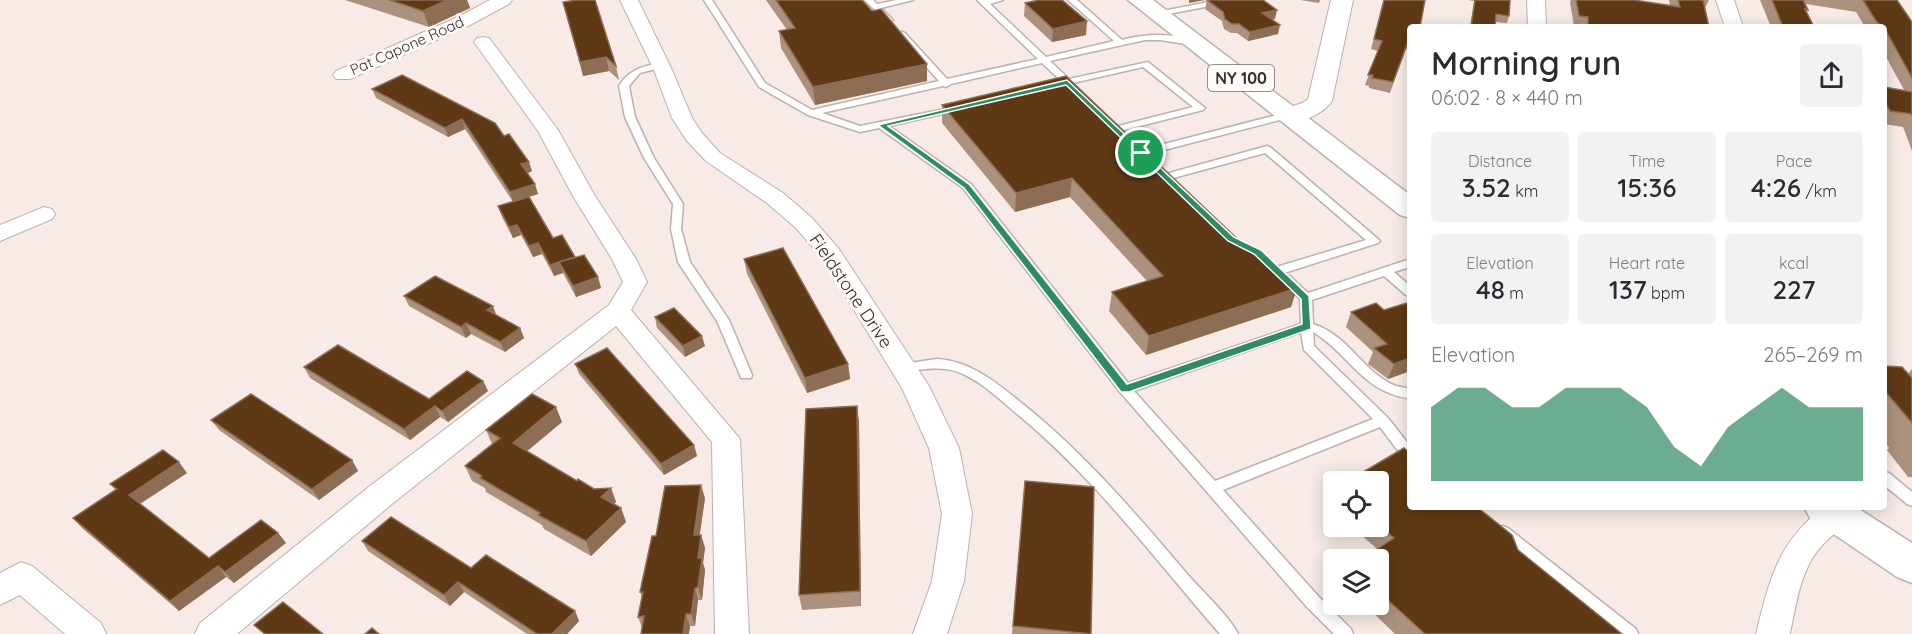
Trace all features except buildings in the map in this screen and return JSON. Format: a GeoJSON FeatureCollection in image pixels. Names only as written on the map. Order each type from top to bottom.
{"type":"FeatureCollection","features":[{"type":"Feature","properties":{"kind":"main road","name":"NY 100"},"geometry":{"type":"LineString","coordinates":[[1139,0],[1407,205]]}},
{"type":"Feature","properties":{"kind":"main road"},"geometry":{"type":"LineString","coordinates":[[1830,511],[1912,564]]}},
{"type":"Feature","properties":{"kind":"street","name":"Pat Capone Road"},"geometry":{"type":"LineString","coordinates":[[343,75],[464,21],[503,0]]}},
{"type":"Feature","properties":{"kind":"street","name":"Fieldstone Drive"},"geometry":{"type":"LineString","coordinates":[[629,0],[661,65],[682,118],[694,137],[713,157],[775,198],[804,223],[831,254],[915,386],[944,448],[957,514],[948,581],[930,634]]}},
{"type":"Feature","properties":{"kind":"street"},"geometry":{"type":"LineString","coordinates":[[1288,115],[1313,108],[1322,97],[1332,39],[1342,0]]}},
{"type":"Feature","properties":{"kind":"street"},"geometry":{"type":"LineString","coordinates":[[1536,0],[1537,24]]}},
{"type":"Feature","properties":{"kind":"street"},"geometry":{"type":"LineString","coordinates":[[1725,0],[1733,24]]}},
{"type":"Feature","properties":{"kind":"street"},"geometry":{"type":"LineString","coordinates":[[212,634],[381,495],[618,310],[635,282],[624,259],[584,196],[548,130],[483,42]]}},
{"type":"Feature","properties":{"kind":"street"},"geometry":{"type":"LineString","coordinates":[[0,234],[44,214]]}},
{"type":"Feature","properties":{"kind":"street"},"geometry":{"type":"LineString","coordinates":[[618,310],[726,439],[732,634]]}},
{"type":"Feature","properties":{"kind":"street"},"geometry":{"type":"LineString","coordinates":[[1773,634],[1793,560],[1830,511]]}},
{"type":"Feature","properties":{"kind":"street"},"geometry":{"type":"LineString","coordinates":[[0,591],[21,576],[89,634]]}},
{"type":"Feature","properties":{"kind":"lane"},"geometry":{"type":"LineString","coordinates":[[708,0],[762,85],[811,113],[861,129],[963,106]]}},
{"type":"Feature","properties":{"kind":"lane"},"geometry":{"type":"LineString","coordinates":[[872,3],[909,0]]}},
{"type":"Feature","properties":{"kind":"lane"},"geometry":{"type":"LineString","coordinates":[[982,1],[999,0]]}},
{"type":"Feature","properties":{"kind":"lane"},"geometry":{"type":"LineString","coordinates":[[1072,0],[1120,42]]}},
{"type":"Feature","properties":{"kind":"lane"},"geometry":{"type":"LineString","coordinates":[[1158,15],[1231,0]]}},
{"type":"Feature","properties":{"kind":"lane"},"geometry":{"type":"LineString","coordinates":[[982,1],[1082,96]]}},
{"type":"Feature","properties":{"kind":"lane"},"geometry":{"type":"LineString","coordinates":[[872,3],[946,84]]}},
{"type":"Feature","properties":{"kind":"lane"},"geometry":{"type":"LineString","coordinates":[[811,113],[1145,37],[1194,42]]}},
{"type":"Feature","properties":{"kind":"lane"},"geometry":{"type":"LineString","coordinates":[[1044,88],[1145,64],[1200,108],[1113,126],[1125,137]]}},
{"type":"Feature","properties":{"kind":"lane"},"geometry":{"type":"LineString","coordinates":[[661,65],[638,70],[628,79],[624,86],[630,117],[649,158],[678,204],[676,229],[684,262],[723,320],[746,375]]}},
{"type":"Feature","properties":{"kind":"lane"},"geometry":{"type":"LineString","coordinates":[[1141,153],[1288,115]]}},
{"type":"Feature","properties":{"kind":"lane"},"geometry":{"type":"LineString","coordinates":[[882,125],[967,186],[1125,389],[1312,602],[1345,634]]}},
{"type":"Feature","properties":{"kind":"lane"},"geometry":{"type":"LineString","coordinates":[[1133,145],[1149,161]]}},
{"type":"Feature","properties":{"kind":"lane"},"geometry":{"type":"LineString","coordinates":[[1158,169],[1170,181],[1267,149],[1374,241],[1274,268],[1306,298],[1308,347],[1383,421],[1407,452]]}},
{"type":"Feature","properties":{"kind":"lane"},"geometry":{"type":"LineString","coordinates":[[1306,298],[1407,264]]}},
{"type":"Feature","properties":{"kind":"lane"},"geometry":{"type":"LineString","coordinates":[[1385,271],[1407,289]]}},
{"type":"Feature","properties":{"kind":"lane"},"geometry":{"type":"LineString","coordinates":[[1125,389],[1307,326],[1320,328],[1370,374],[1391,389],[1407,393]]}},
{"type":"Feature","properties":{"kind":"lane"},"geometry":{"type":"LineString","coordinates":[[903,368],[922,364],[957,366],[1001,394],[1039,423],[1105,486],[1230,634]]}},
{"type":"Feature","properties":{"kind":"lane"},"geometry":{"type":"LineString","coordinates":[[1212,488],[1383,421]]}},
{"type":"Feature","properties":{"kind":"lane"},"geometry":{"type":"LineString","coordinates":[[1887,479],[1912,500]]}},
{"type":"Feature","properties":{"kind":"lane"},"geometry":{"type":"LineString","coordinates":[[1490,522],[1630,634]]}},
{"type":"Feature","properties":{"kind":"route"},"geometry":{"type":"LineString","coordinates":[[1067,82],[1141,153],[1231,239],[1258,252],[1306,298],[1307,326],[1125,389],[967,186],[882,125],[1067,82]]}}]}
